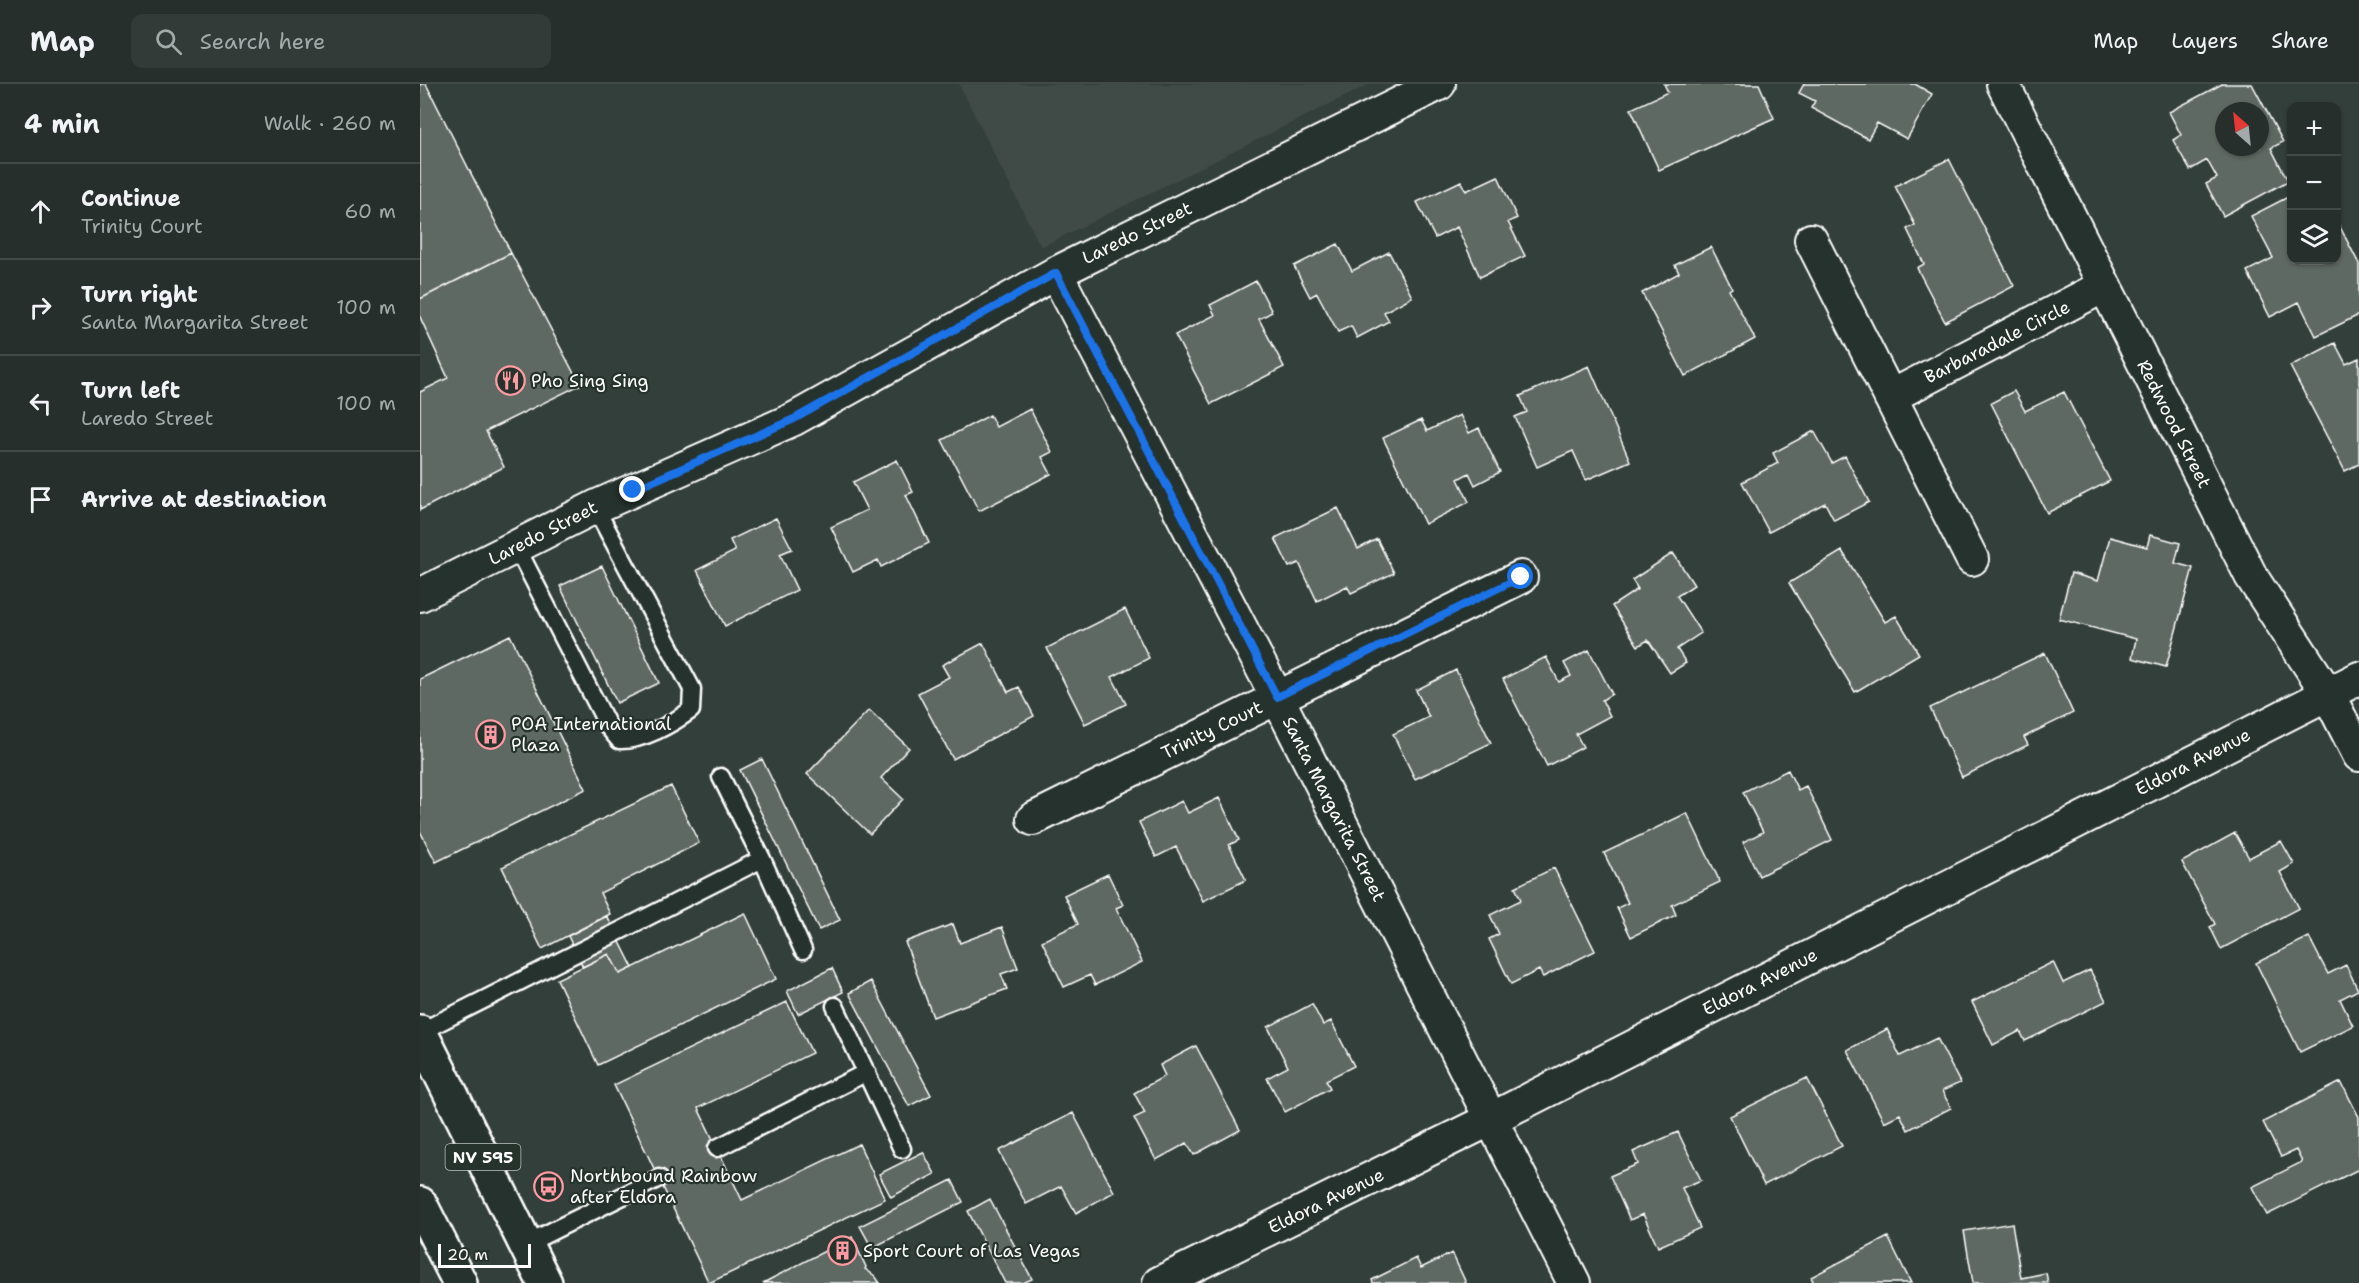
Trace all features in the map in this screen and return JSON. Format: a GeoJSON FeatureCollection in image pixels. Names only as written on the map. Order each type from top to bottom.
{"type":"FeatureCollection","features":[{"type":"Feature","properties":{"kind":"main road","name":"NV 595"},"geometry":{"type":"LineString","coordinates":[[420,1032],[545,1283]]}},
{"type":"Feature","properties":{"kind":"main road"},"geometry":{"type":"LineString","coordinates":[[420,1204],[460,1283]]}},
{"type":"Feature","properties":{"kind":"street","name":"Laredo Street"},"geometry":{"type":"LineString","coordinates":[[420,595],[595,507],[794,419],[1056,273],[1438,84]]}},
{"type":"Feature","properties":{"kind":"street","name":"Redwood Street"},"geometry":{"type":"LineString","coordinates":[[2003,84],[2251,576],[2328,694],[2359,755]]}},
{"type":"Feature","properties":{"kind":"street"},"geometry":{"type":"LineString","coordinates":[[1811,240],[1971,559]]}},
{"type":"Feature","properties":{"kind":"street","name":"Santa Margarita Street"},"geometry":{"type":"LineString","coordinates":[[1056,273],[1277,697],[1574,1283]]}},
{"type":"Feature","properties":{"kind":"street","name":"Barbaradale Circle"},"geometry":{"type":"LineString","coordinates":[[1890,397],[2104,286]]}},
{"type":"Feature","properties":{"kind":"street","name":"Trinity Court"},"geometry":{"type":"LineString","coordinates":[[1033,819],[1521,577]]}},
{"type":"Feature","properties":{"kind":"street","name":"Eldora Avenue"},"geometry":{"type":"LineString","coordinates":[[1159,1283],[1491,1119],[2359,678]]}},
{"type":"Feature","properties":{"kind":"lane"},"geometry":{"type":"LineString","coordinates":[[516,546],[609,728],[619,740],[631,740],[679,719],[691,710],[692,689],[595,507]]}},
{"type":"Feature","properties":{"kind":"lane"},"geometry":{"type":"LineString","coordinates":[[721,777],[762,859],[803,950]]}},
{"type":"Feature","properties":{"kind":"lane"},"geometry":{"type":"LineString","coordinates":[[420,1032],[762,859]]}},
{"type":"Feature","properties":{"kind":"lane"},"geometry":{"type":"LineString","coordinates":[[835,1006],[902,1149]]}},
{"type":"Feature","properties":{"kind":"lane"},"geometry":{"type":"LineString","coordinates":[[717,1148],[867,1072]]}},
{"type":"Feature","properties":{"kind":"lane"},"geometry":{"type":"LineString","coordinates":[[526,1244],[658,1178]]}},
{"type":"Feature","properties":{"kind":"shaded area"},"geometry":{"type":"Polygon","coordinates":[[[959,84],[1370,84],[1041,247],[959,84]]]}},
{"type":"Feature","properties":{"kind":"building"},"geometry":{"type":"Polygon","coordinates":[[[420,84],[426,84],[511,253],[420,299],[420,84]]]}},
{"type":"Feature","properties":{"kind":"building"},"geometry":{"type":"Polygon","coordinates":[[[1664,84],[1759,84],[1774,118],[1659,170],[1631,109],[1668,92],[1664,84]]]}},
{"type":"Feature","properties":{"kind":"building"},"geometry":{"type":"Polygon","coordinates":[[[1804,84],[1915,84],[1932,94],[1907,139],[1877,123],[1868,139],[1811,108],[1815,101],[1799,93],[1804,84]]]}},
{"type":"Feature","properties":{"kind":"building"},"geometry":{"type":"Polygon","coordinates":[[[2222,84],[2252,84],[2262,102],[2215,102],[2215,156],[2269,156],[2269,116],[2283,142],[2271,148],[2287,182],[2223,216],[2206,184],[2217,178],[2207,160],[2190,170],[2173,140],[2181,135],[2169,112],[2222,84]]]}},
{"type":"Feature","properties":{"kind":"building"},"geometry":{"type":"Polygon","coordinates":[[[1949,159],[2014,286],[1945,322],[1917,268],[1924,264],[1907,229],[1915,225],[1895,186],[1949,159]]]}},
{"type":"Feature","properties":{"kind":"building"},"geometry":{"type":"Polygon","coordinates":[[[1498,176],[1517,218],[1508,222],[1525,256],[1480,277],[1457,227],[1435,238],[1417,202],[1461,181],[1466,191],[1498,176]]]}},
{"type":"Feature","properties":{"kind":"building"},"geometry":{"type":"Polygon","coordinates":[[[2287,198],[2287,264],[2341,264],[2341,229],[2359,264],[2359,315],[2316,336],[2299,302],[2270,317],[2247,271],[2273,258],[2251,216],[2287,198]]]}},
{"type":"Feature","properties":{"kind":"building"},"geometry":{"type":"Polygon","coordinates":[[[1338,244],[1352,271],[1389,252],[1412,297],[1384,312],[1389,321],[1357,338],[1351,326],[1338,332],[1317,293],[1310,297],[1294,266],[1338,244]]]}},
{"type":"Feature","properties":{"kind":"building"},"geometry":{"type":"Polygon","coordinates":[[[1711,247],[1732,288],[1729,290],[1755,339],[1685,376],[1642,293],[1679,273],[1675,265],[1711,247]]]}},
{"type":"Feature","properties":{"kind":"building","name":"Pho Sing Sing"},"geometry":{"type":"Polygon","coordinates":[[[511,253],[580,385],[486,431],[504,467],[420,510],[420,392],[448,378],[420,317],[420,299],[511,253]]]}},
{"type":"Feature","properties":{"kind":"building"},"geometry":{"type":"Polygon","coordinates":[[[1256,281],[1272,312],[1259,319],[1284,367],[1211,404],[1175,335],[1215,315],[1210,305],[1256,281]]]}},
{"type":"Feature","properties":{"kind":"building"},"geometry":{"type":"Polygon","coordinates":[[[2335,343],[2346,364],[2359,358],[2359,464],[2345,471],[2290,366],[2335,343]]]}},
{"type":"Feature","properties":{"kind":"building"},"geometry":{"type":"Polygon","coordinates":[[[1589,366],[1630,461],[1586,480],[1573,451],[1537,467],[1515,417],[1527,412],[1520,396],[1589,366]]]}},
{"type":"Feature","properties":{"kind":"building"},"geometry":{"type":"Polygon","coordinates":[[[2014,391],[2025,411],[2064,392],[2110,481],[2047,513],[1991,403],[2014,391]]]}},
{"type":"Feature","properties":{"kind":"building"},"geometry":{"type":"Polygon","coordinates":[[[1030,409],[1052,452],[1042,457],[1051,474],[979,511],[942,440],[990,415],[996,427],[1030,409]]]}},
{"type":"Feature","properties":{"kind":"building"},"geometry":{"type":"Polygon","coordinates":[[[1460,415],[1469,433],[1479,428],[1500,472],[1475,485],[1469,473],[1458,479],[1469,502],[1425,524],[1383,438],[1421,420],[1427,431],[1460,415]]]}},
{"type":"Feature","properties":{"kind":"building"},"geometry":{"type":"Polygon","coordinates":[[[1814,431],[1832,463],[1845,456],[1869,502],[1834,520],[1825,503],[1769,532],[1742,482],[1778,463],[1773,453],[1814,431]]]}},
{"type":"Feature","properties":{"kind":"building"},"geometry":{"type":"Polygon","coordinates":[[[897,460],[913,492],[906,495],[929,543],[881,567],[878,560],[853,572],[831,527],[867,510],[853,482],[897,460]]]}},
{"type":"Feature","properties":{"kind":"building"},"geometry":{"type":"Polygon","coordinates":[[[1338,508],[1358,549],[1377,539],[1394,573],[1351,593],[1347,586],[1317,601],[1299,563],[1289,567],[1275,538],[1338,508]]]}},
{"type":"Feature","properties":{"kind":"building"},"geometry":{"type":"Polygon","coordinates":[[[776,518],[792,549],[780,554],[797,590],[725,626],[697,570],[735,551],[730,540],[776,518]]]}},
{"type":"Feature","properties":{"kind":"building"},"geometry":{"type":"Polygon","coordinates":[[[2150,535],[2180,543],[2175,563],[2193,568],[2166,667],[2132,658],[2136,639],[2059,619],[2071,573],[2098,581],[2110,537],[2147,547],[2150,535]]]}},
{"type":"Feature","properties":{"kind":"building"},"geometry":{"type":"Polygon","coordinates":[[[1842,551],[1885,622],[1896,616],[1919,654],[1855,692],[1789,583],[1842,551]]]}},
{"type":"Feature","properties":{"kind":"building"},"geometry":{"type":"Polygon","coordinates":[[[1673,553],[1694,585],[1677,596],[1701,633],[1677,649],[1686,663],[1670,673],[1648,640],[1638,646],[1612,606],[1638,589],[1632,580],[1673,553]]]}},
{"type":"Feature","properties":{"kind":"building"},"geometry":{"type":"Polygon","coordinates":[[[602,566],[659,683],[617,703],[560,586],[602,566]]]}},
{"type":"Feature","properties":{"kind":"building"},"geometry":{"type":"Polygon","coordinates":[[[1125,609],[1149,658],[1112,677],[1126,704],[1085,724],[1047,648],[1125,609]]]}},
{"type":"Feature","properties":{"kind":"building","name":"POA International Plaza"},"geometry":{"type":"Polygon","coordinates":[[[510,635],[586,789],[436,862],[420,831],[420,679],[510,635]]]}},
{"type":"Feature","properties":{"kind":"building"},"geometry":{"type":"Polygon","coordinates":[[[983,643],[1008,692],[1019,687],[1034,716],[953,759],[918,693],[949,677],[942,665],[983,643]]]}},
{"type":"Feature","properties":{"kind":"building"},"geometry":{"type":"Polygon","coordinates":[[[1589,650],[1612,694],[1602,700],[1610,716],[1576,734],[1583,747],[1547,766],[1503,679],[1546,657],[1559,682],[1571,676],[1564,663],[1589,650]]]}},
{"type":"Feature","properties":{"kind":"building"},"geometry":{"type":"Polygon","coordinates":[[[2045,653],[2073,713],[2024,737],[2028,745],[1962,777],[1930,708],[2045,653]]]}},
{"type":"Feature","properties":{"kind":"building"},"geometry":{"type":"Polygon","coordinates":[[[1456,670],[1491,743],[1415,779],[1393,734],[1429,717],[1416,690],[1456,670]]]}},
{"type":"Feature","properties":{"kind":"building"},"geometry":{"type":"Polygon","coordinates":[[[869,710],[909,748],[881,778],[903,799],[870,834],[807,774],[869,710]]]}},
{"type":"Feature","properties":{"kind":"building"},"geometry":{"type":"Polygon","coordinates":[[[762,759],[840,920],[819,930],[740,770],[762,759]]]}},
{"type":"Feature","properties":{"kind":"building"},"geometry":{"type":"Polygon","coordinates":[[[1788,770],[1798,790],[1806,786],[1832,840],[1759,876],[1743,842],[1763,832],[1743,792],[1788,770]]]}},
{"type":"Feature","properties":{"kind":"building"},"geometry":{"type":"Polygon","coordinates":[[[671,786],[699,843],[600,893],[610,914],[542,949],[502,867],[671,786]]]}},
{"type":"Feature","properties":{"kind":"building"},"geometry":{"type":"Polygon","coordinates":[[[1219,798],[1239,840],[1229,845],[1246,880],[1203,901],[1176,847],[1156,857],[1139,822],[1182,801],[1188,813],[1219,798]]]}},
{"type":"Feature","properties":{"kind":"building"},"geometry":{"type":"Polygon","coordinates":[[[1687,813],[1720,882],[1672,905],[1676,915],[1631,937],[1617,908],[1628,903],[1604,853],[1687,813]]]}},
{"type":"Feature","properties":{"kind":"building"},"geometry":{"type":"Polygon","coordinates":[[[2235,833],[2249,858],[2281,841],[2294,864],[2280,872],[2299,908],[2221,949],[2210,927],[2215,924],[2182,862],[2235,833]]]}},
{"type":"Feature","properties":{"kind":"building"},"geometry":{"type":"Polygon","coordinates":[[[1554,868],[1595,951],[1543,977],[1539,970],[1511,984],[1489,939],[1499,934],[1490,915],[1521,900],[1515,887],[1554,868]]]}},
{"type":"Feature","properties":{"kind":"building"},"geometry":{"type":"Polygon","coordinates":[[[1108,874],[1123,905],[1116,908],[1142,962],[1095,985],[1090,975],[1064,987],[1042,941],[1078,924],[1064,895],[1108,874]]]}},
{"type":"Feature","properties":{"kind":"building"},"geometry":{"type":"Polygon","coordinates":[[[745,913],[776,979],[598,1065],[557,979],[609,954],[620,974],[745,913]]]}},
{"type":"Feature","properties":{"kind":"building"},"geometry":{"type":"Polygon","coordinates":[[[607,916],[633,968],[620,974],[609,954],[583,967],[568,936],[607,916]]]}},
{"type":"Feature","properties":{"kind":"building"},"geometry":{"type":"Polygon","coordinates":[[[953,924],[960,943],[1002,927],[1018,968],[1001,974],[1007,989],[933,1017],[905,942],[953,924]]]}},
{"type":"Feature","properties":{"kind":"building"},"geometry":{"type":"Polygon","coordinates":[[[2309,937],[2328,974],[2346,965],[2358,990],[2340,999],[2353,1026],[2300,1052],[2256,963],[2309,937]]]}},
{"type":"Feature","properties":{"kind":"building"},"geometry":{"type":"Polygon","coordinates":[[[2053,962],[2063,983],[2090,970],[2106,1001],[2025,1041],[2020,1031],[1993,1045],[1972,1002],[2053,962]]]}},
{"type":"Feature","properties":{"kind":"building"},"geometry":{"type":"Polygon","coordinates":[[[832,968],[843,992],[798,1014],[787,991],[832,968]]]}},
{"type":"Feature","properties":{"kind":"building"},"geometry":{"type":"Polygon","coordinates":[[[871,981],[931,1095],[909,1106],[849,993],[871,981]]]}},
{"type":"Feature","properties":{"kind":"building"},"geometry":{"type":"Polygon","coordinates":[[[787,1002],[812,1053],[698,1108],[742,1200],[859,1144],[885,1199],[709,1283],[614,1085],[787,1002]]]}},
{"type":"Feature","properties":{"kind":"building"},"geometry":{"type":"Polygon","coordinates":[[[1312,1004],[1323,1025],[1331,1021],[1354,1066],[1326,1080],[1330,1088],[1285,1112],[1267,1078],[1288,1067],[1268,1027],[1312,1004]]]}},
{"type":"Feature","properties":{"kind":"building"},"geometry":{"type":"Polygon","coordinates":[[[1887,1029],[1900,1056],[1937,1038],[1960,1083],[1942,1091],[1951,1108],[1908,1130],[1900,1114],[1884,1122],[1847,1050],[1887,1029]]]}},
{"type":"Feature","properties":{"kind":"building"},"geometry":{"type":"Polygon","coordinates":[[[1196,1046],[1240,1130],[1194,1155],[1187,1143],[1156,1160],[1134,1118],[1145,1113],[1134,1093],[1165,1076],[1160,1065],[1196,1046]]]}},
{"type":"Feature","properties":{"kind":"building"},"geometry":{"type":"Polygon","coordinates":[[[1807,1078],[1842,1146],[1764,1185],[1730,1116],[1807,1078]]]}},
{"type":"Feature","properties":{"kind":"building"},"geometry":{"type":"Polygon","coordinates":[[[2341,1082],[2359,1117],[2359,1169],[2267,1215],[2252,1187],[2302,1162],[2296,1150],[2281,1157],[2263,1122],[2341,1082]]]}},
{"type":"Feature","properties":{"kind":"building"},"geometry":{"type":"Polygon","coordinates":[[[1073,1113],[1114,1192],[1076,1213],[1061,1186],[1026,1204],[999,1151],[1073,1113]]]}},
{"type":"Feature","properties":{"kind":"building"},"geometry":{"type":"Polygon","coordinates":[[[1678,1132],[1701,1180],[1682,1188],[1700,1228],[1658,1247],[1643,1214],[1630,1220],[1610,1176],[1638,1164],[1633,1152],[1678,1132]]]}},
{"type":"Feature","properties":{"kind":"building"},"geometry":{"type":"Polygon","coordinates":[[[923,1152],[935,1174],[891,1197],[879,1174],[923,1152]]]}},
{"type":"Feature","properties":{"kind":"building"},"geometry":{"type":"Polygon","coordinates":[[[952,1180],[963,1202],[872,1248],[860,1226],[952,1180]]]}},
{"type":"Feature","properties":{"kind":"building"},"geometry":{"type":"Polygon","coordinates":[[[990,1199],[1032,1279],[1023,1283],[1005,1283],[968,1211],[990,1199]]]}},
{"type":"Feature","properties":{"kind":"building"},"geometry":{"type":"Polygon","coordinates":[[[2012,1223],[2021,1278],[2046,1273],[2048,1283],[1973,1283],[1964,1231],[2012,1223]]]}},
{"type":"Feature","properties":{"kind":"building","name":"Sport Court of Las Vegas"},"geometry":{"type":"Polygon","coordinates":[[[852,1237],[865,1269],[880,1283],[763,1283],[852,1237]]]}},
{"type":"Feature","properties":{"kind":"building"},"geometry":{"type":"Polygon","coordinates":[[[1888,1237],[1911,1283],[1814,1283],[1811,1277],[1888,1237]]]}},
{"type":"Feature","properties":{"kind":"building"},"geometry":{"type":"Polygon","coordinates":[[[1452,1253],[1466,1283],[1373,1283],[1372,1280],[1416,1258],[1421,1268],[1452,1253]]]}},
{"type":"Feature","properties":{"kind":"place","name":"Pho Sing Sing"},"geometry":{"type":"Point","coordinates":[510,381]}},
{"type":"Feature","properties":{"kind":"place","name":"POA International Plaza"},"geometry":{"type":"Point","coordinates":[490,734]}},
{"type":"Feature","properties":{"kind":"place","name":"Northbound Rainbow after Eldora"},"geometry":{"type":"Point","coordinates":[549,1186]}},
{"type":"Feature","properties":{"kind":"place","name":"Sport Court of Las Vegas"},"geometry":{"type":"Point","coordinates":[842,1251]}},
{"type":"Feature","properties":{"kind":"route"},"geometry":{"type":"LineString","coordinates":[[633,490],[794,419],[1056,273],[1277,697],[1521,577]]}}]}
